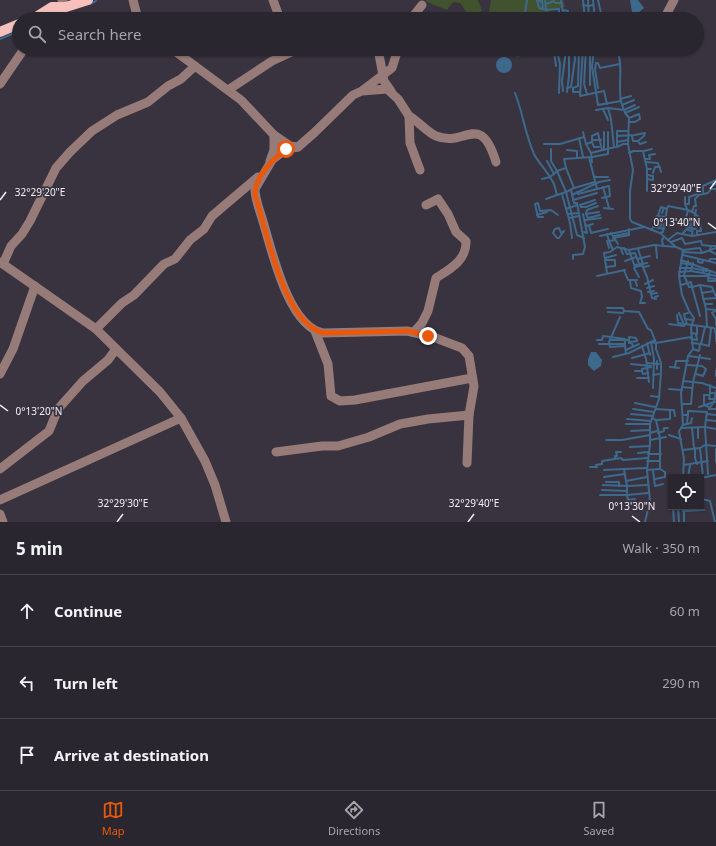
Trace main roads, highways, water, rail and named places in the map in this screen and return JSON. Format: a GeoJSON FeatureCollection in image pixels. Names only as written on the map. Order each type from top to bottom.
{"type":"FeatureCollection","features":[{"type":"Feature","properties":{"kind":"main road"},"geometry":{"type":"LineString","coordinates":[[43,12],[52,6],[88,0]]}},
{"type":"Feature","properties":{"kind":"main road"},"geometry":{"type":"LineString","coordinates":[[0,32],[12,27]]}},
{"type":"Feature","properties":{"kind":"water"},"geometry":{"type":"Polygon","coordinates":[[[630,0],[638,0],[644,8],[639,12],[632,12],[630,0]]]}},
{"type":"Feature","properties":{"kind":"water"},"geometry":{"type":"Polygon","coordinates":[[[504,57],[511,62],[512,65],[507,72],[504,73],[497,68],[496,65],[501,58],[504,57]]]}},
{"type":"Feature","properties":{"kind":"water"},"geometry":{"type":"Polygon","coordinates":[[[591,352],[596,352],[602,360],[601,366],[594,371],[588,365],[588,359],[591,352]]]}},
{"type":"Feature","properties":{"kind":"waterway"},"geometry":{"type":"LineString","coordinates":[[525,12],[527,0]]}},
{"type":"Feature","properties":{"kind":"waterway"},"geometry":{"type":"LineString","coordinates":[[537,0],[539,8],[546,10]]}},
{"type":"Feature","properties":{"kind":"waterway"},"geometry":{"type":"LineString","coordinates":[[537,1],[540,0],[541,2],[542,0]]}},
{"type":"Feature","properties":{"kind":"waterway"},"geometry":{"type":"LineString","coordinates":[[542,0],[543,9]]}},
{"type":"Feature","properties":{"kind":"waterway"},"geometry":{"type":"LineString","coordinates":[[545,0],[546,10],[559,9],[559,12]]}},
{"type":"Feature","properties":{"kind":"waterway"},"geometry":{"type":"LineString","coordinates":[[561,0],[563,12]]}},
{"type":"Feature","properties":{"kind":"waterway"},"geometry":{"type":"LineString","coordinates":[[583,0],[584,12]]}},
{"type":"Feature","properties":{"kind":"waterway"},"geometry":{"type":"LineString","coordinates":[[588,0],[589,12]]}},
{"type":"Feature","properties":{"kind":"waterway"},"geometry":{"type":"LineString","coordinates":[[593,0],[594,12]]}},
{"type":"Feature","properties":{"kind":"waterway"},"geometry":{"type":"LineString","coordinates":[[598,0],[601,12]]}},
{"type":"Feature","properties":{"kind":"waterway"},"geometry":{"type":"LineString","coordinates":[[90,4],[96,1]]}},
{"type":"Feature","properties":{"kind":"waterway"},"geometry":{"type":"LineString","coordinates":[[546,4],[554,1]]}},
{"type":"Feature","properties":{"kind":"waterway"},"geometry":{"type":"LineString","coordinates":[[555,3],[561,3]]}},
{"type":"Feature","properties":{"kind":"waterway"},"geometry":{"type":"LineString","coordinates":[[583,5],[593,5]]}},
{"type":"Feature","properties":{"kind":"waterway"},"geometry":{"type":"LineString","coordinates":[[563,10],[568,12]]}},
{"type":"Feature","properties":{"kind":"waterway"},"geometry":{"type":"LineString","coordinates":[[0,39],[12,34]]}},
{"type":"Feature","properties":{"kind":"waterway"},"geometry":{"type":"LineString","coordinates":[[555,56],[556,66]]}},
{"type":"Feature","properties":{"kind":"waterway"},"geometry":{"type":"LineString","coordinates":[[558,56],[560,64],[559,93]]}},
{"type":"Feature","properties":{"kind":"waterway"},"geometry":{"type":"LineString","coordinates":[[563,91],[562,81],[565,56]]}},
{"type":"Feature","properties":{"kind":"waterway"},"geometry":{"type":"LineString","coordinates":[[567,92],[569,56]]}},
{"type":"Feature","properties":{"kind":"waterway"},"geometry":{"type":"LineString","coordinates":[[567,88],[571,87],[575,56]]}},
{"type":"Feature","properties":{"kind":"waterway"},"geometry":{"type":"LineString","coordinates":[[579,56],[578,86],[573,88],[573,92],[580,92]]}},
{"type":"Feature","properties":{"kind":"waterway"},"geometry":{"type":"LineString","coordinates":[[583,56],[580,96],[604,91],[607,104]]}},
{"type":"Feature","properties":{"kind":"waterway"},"geometry":{"type":"LineString","coordinates":[[586,56],[584,84],[587,94]]}},
{"type":"Feature","properties":{"kind":"waterway"},"geometry":{"type":"LineString","coordinates":[[590,56],[590,85]]}},
{"type":"Feature","properties":{"kind":"waterway"},"geometry":{"type":"LineString","coordinates":[[593,56],[592,67],[598,105],[621,101]]}},
{"type":"Feature","properties":{"kind":"waterway"},"geometry":{"type":"LineString","coordinates":[[619,56],[621,102],[629,118],[628,144],[633,170],[630,191],[630,219],[632,222],[660,233],[676,247],[683,250],[679,276],[682,295],[694,318],[691,328],[693,349],[688,356],[681,393],[683,425],[679,431],[684,459],[683,474]]}},
{"type":"Feature","properties":{"kind":"waterway"},"geometry":{"type":"LineString","coordinates":[[598,88],[595,69],[596,63],[598,63],[600,68],[620,64]]}},
{"type":"Feature","properties":{"kind":"waterway"},"geometry":{"type":"LineString","coordinates":[[515,93],[528,139],[534,154],[550,177],[554,174]]}},
{"type":"Feature","properties":{"kind":"waterway"},"geometry":{"type":"LineString","coordinates":[[620,99],[631,96]]}},
{"type":"Feature","properties":{"kind":"waterway"},"geometry":{"type":"LineString","coordinates":[[622,105],[634,100]]}},
{"type":"Feature","properties":{"kind":"waterway"},"geometry":{"type":"LineString","coordinates":[[596,110],[608,108],[624,110],[635,105]]}},
{"type":"Feature","properties":{"kind":"waterway"},"geometry":{"type":"LineString","coordinates":[[625,113],[639,107]]}},
{"type":"Feature","properties":{"kind":"waterway"},"geometry":{"type":"LineString","coordinates":[[608,108],[611,119],[614,147]]}},
{"type":"Feature","properties":{"kind":"waterway"},"geometry":{"type":"LineString","coordinates":[[603,109],[608,120]]}},
{"type":"Feature","properties":{"kind":"waterway"},"geometry":{"type":"LineString","coordinates":[[629,118],[639,114],[640,119],[635,122],[629,122]]}},
{"type":"Feature","properties":{"kind":"waterway"},"geometry":{"type":"LineString","coordinates":[[628,131],[617,131],[617,147],[623,144],[628,144]]}},
{"type":"Feature","properties":{"kind":"waterway"},"geometry":{"type":"LineString","coordinates":[[583,132],[586,144]]}},
{"type":"Feature","properties":{"kind":"waterway"},"geometry":{"type":"LineString","coordinates":[[604,132],[604,150]]}},
{"type":"Feature","properties":{"kind":"waterway"},"geometry":{"type":"LineString","coordinates":[[551,149],[551,161],[557,171],[566,168],[564,159],[608,154],[608,132]]}},
{"type":"Feature","properties":{"kind":"waterway"},"geometry":{"type":"LineString","coordinates":[[592,162],[591,153],[586,144],[592,142],[592,136],[598,133],[602,150]]}},
{"type":"Feature","properties":{"kind":"waterway"},"geometry":{"type":"LineString","coordinates":[[617,136],[645,133],[644,136],[638,141]]}},
{"type":"Feature","properties":{"kind":"waterway"},"geometry":{"type":"LineString","coordinates":[[632,136],[633,141],[638,141],[640,144],[646,142]]}},
{"type":"Feature","properties":{"kind":"waterway"},"geometry":{"type":"LineString","coordinates":[[544,144],[560,144],[584,137]]}},
{"type":"Feature","properties":{"kind":"waterway"},"geometry":{"type":"LineString","coordinates":[[579,138],[583,157]]}},
{"type":"Feature","properties":{"kind":"waterway"},"geometry":{"type":"LineString","coordinates":[[592,140],[601,140]]}},
{"type":"Feature","properties":{"kind":"waterway"},"geometry":{"type":"LineString","coordinates":[[617,142],[628,140]]}},
{"type":"Feature","properties":{"kind":"waterway"},"geometry":{"type":"LineString","coordinates":[[592,142],[594,147],[599,147]]}},
{"type":"Feature","properties":{"kind":"waterway"},"geometry":{"type":"LineString","coordinates":[[591,153],[615,147]]}},
{"type":"Feature","properties":{"kind":"waterway"},"geometry":{"type":"LineString","coordinates":[[644,151],[652,149]]}},
{"type":"Feature","properties":{"kind":"waterway"},"geometry":{"type":"LineString","coordinates":[[567,150],[577,151],[577,157]]}},
{"type":"Feature","properties":{"kind":"waterway"},"geometry":{"type":"LineString","coordinates":[[629,153],[633,151],[643,151],[647,169]]}},
{"type":"Feature","properties":{"kind":"waterway"},"geometry":{"type":"LineString","coordinates":[[645,159],[650,159],[649,155],[655,154]]}},
{"type":"Feature","properties":{"kind":"waterway"},"geometry":{"type":"LineString","coordinates":[[589,157],[597,189],[609,186],[610,196],[602,198]]}},
{"type":"Feature","properties":{"kind":"waterway"},"geometry":{"type":"LineString","coordinates":[[547,161],[554,174],[557,171],[566,192],[557,195]]}},
{"type":"Feature","properties":{"kind":"waterway"},"geometry":{"type":"LineString","coordinates":[[646,162],[658,163],[661,172]]}},
{"type":"Feature","properties":{"kind":"waterway"},"geometry":{"type":"LineString","coordinates":[[653,173],[655,167],[660,167]]}},
{"type":"Feature","properties":{"kind":"waterway"},"geometry":{"type":"LineString","coordinates":[[566,168],[574,188],[566,192],[577,235],[584,238]]}},
{"type":"Feature","properties":{"kind":"waterway"},"geometry":{"type":"LineString","coordinates":[[647,191],[647,169],[651,169]]}},
{"type":"Feature","properties":{"kind":"waterway"},"geometry":{"type":"LineString","coordinates":[[647,175],[653,176],[653,180],[647,179]]}},
{"type":"Feature","properties":{"kind":"waterway"},"geometry":{"type":"LineString","coordinates":[[542,179],[550,177],[557,195],[546,199]]}},
{"type":"Feature","properties":{"kind":"waterway"},"geometry":{"type":"LineString","coordinates":[[594,177],[608,177]]}},
{"type":"Feature","properties":{"kind":"waterway"},"geometry":{"type":"LineString","coordinates":[[572,195],[599,182],[610,180]]}},
{"type":"Feature","properties":{"kind":"waterway"},"geometry":{"type":"LineString","coordinates":[[687,209],[685,204],[689,204],[689,197],[703,192],[703,186],[716,180]]}},
{"type":"Feature","properties":{"kind":"waterway"},"geometry":{"type":"LineString","coordinates":[[574,188],[595,182]]}},
{"type":"Feature","properties":{"kind":"waterway"},"geometry":{"type":"LineString","coordinates":[[712,182],[713,185],[716,184]]}},
{"type":"Feature","properties":{"kind":"waterway"},"geometry":{"type":"LineString","coordinates":[[603,187],[609,208]]}},
{"type":"Feature","properties":{"kind":"waterway"},"geometry":{"type":"LineString","coordinates":[[577,192],[578,194],[597,189]]}},
{"type":"Feature","properties":{"kind":"waterway"},"geometry":{"type":"LineString","coordinates":[[695,218],[695,214],[699,217],[694,220],[686,218],[688,210],[692,212],[694,206],[696,206],[695,199],[699,195],[708,193],[711,189],[716,189]]}},
{"type":"Feature","properties":{"kind":"waterway"},"geometry":{"type":"LineString","coordinates":[[571,190],[574,203],[577,203],[585,247],[583,254],[573,255],[573,259]]}},
{"type":"Feature","properties":{"kind":"waterway"},"geometry":{"type":"LineString","coordinates":[[573,200],[597,193]]}},
{"type":"Feature","properties":{"kind":"waterway"},"geometry":{"type":"LineString","coordinates":[[562,194],[570,223],[572,238]]}},
{"type":"Feature","properties":{"kind":"waterway"},"geometry":{"type":"LineString","coordinates":[[685,197],[685,204]]}},
{"type":"Feature","properties":{"kind":"waterway"},"geometry":{"type":"LineString","coordinates":[[585,207],[581,207],[580,205],[595,200]]}},
{"type":"Feature","properties":{"kind":"waterway"},"geometry":{"type":"LineString","coordinates":[[543,217],[538,217],[535,204],[538,203],[540,211],[551,210],[558,215]]}},
{"type":"Feature","properties":{"kind":"waterway"},"geometry":{"type":"LineString","coordinates":[[586,207],[596,203]]}},
{"type":"Feature","properties":{"kind":"waterway"},"geometry":{"type":"LineString","coordinates":[[566,209],[577,205]]}},
{"type":"Feature","properties":{"kind":"waterway"},"geometry":{"type":"LineString","coordinates":[[586,214],[587,210],[598,206]]}},
{"type":"Feature","properties":{"kind":"waterway"},"geometry":{"type":"LineString","coordinates":[[651,230],[661,207],[667,209],[668,206],[688,210]]}},
{"type":"Feature","properties":{"kind":"waterway"},"geometry":{"type":"LineString","coordinates":[[604,208],[613,209]]}},
{"type":"Feature","properties":{"kind":"waterway"},"geometry":{"type":"LineString","coordinates":[[662,213],[664,208]]}},
{"type":"Feature","properties":{"kind":"waterway"},"geometry":{"type":"LineString","coordinates":[[660,233],[663,232],[667,209]]}},
{"type":"Feature","properties":{"kind":"waterway"},"geometry":{"type":"LineString","coordinates":[[692,212],[695,214],[696,210]]}},
{"type":"Feature","properties":{"kind":"waterway"},"geometry":{"type":"LineString","coordinates":[[537,215],[547,212]]}},
{"type":"Feature","properties":{"kind":"waterway"},"geometry":{"type":"LineString","coordinates":[[588,218],[586,214],[599,212]]}},
{"type":"Feature","properties":{"kind":"waterway"},"geometry":{"type":"LineString","coordinates":[[568,214],[579,213]]}},
{"type":"Feature","properties":{"kind":"waterway"},"geometry":{"type":"LineString","coordinates":[[583,214],[587,233],[584,232]]}},
{"type":"Feature","properties":{"kind":"waterway"},"geometry":{"type":"LineString","coordinates":[[588,218],[600,215]]}},
{"type":"Feature","properties":{"kind":"waterway"},"geometry":{"type":"LineString","coordinates":[[569,218],[579,216]]}},
{"type":"Feature","properties":{"kind":"waterway"},"geometry":{"type":"LineString","coordinates":[[657,216],[666,217]]}},
{"type":"Feature","properties":{"kind":"waterway"},"geometry":{"type":"LineString","coordinates":[[656,217],[665,220]]}},
{"type":"Feature","properties":{"kind":"waterway"},"geometry":{"type":"LineString","coordinates":[[585,220],[601,218]]}},
{"type":"Feature","properties":{"kind":"waterway"},"geometry":{"type":"LineString","coordinates":[[656,227],[658,221]]}},
{"type":"Feature","properties":{"kind":"waterway"},"geometry":{"type":"LineString","coordinates":[[658,228],[660,221]]}},
{"type":"Feature","properties":{"kind":"waterway"},"geometry":{"type":"LineString","coordinates":[[687,223],[700,222],[701,231],[697,231],[697,234]]}},
{"type":"Feature","properties":{"kind":"waterway"},"geometry":{"type":"LineString","coordinates":[[660,228],[662,223]]}},
{"type":"Feature","properties":{"kind":"waterway"},"geometry":{"type":"LineString","coordinates":[[692,236],[693,223]]}},
{"type":"Feature","properties":{"kind":"waterway"},"geometry":{"type":"LineString","coordinates":[[586,226],[593,224]]}},
{"type":"Feature","properties":{"kind":"waterway"},"geometry":{"type":"LineString","coordinates":[[589,225],[591,233],[608,229]]}},
{"type":"Feature","properties":{"kind":"waterway"},"geometry":{"type":"LineString","coordinates":[[688,225],[700,226]]}},
{"type":"Feature","properties":{"kind":"waterway"},"geometry":{"type":"LineString","coordinates":[[600,236],[644,227]]}},
{"type":"Feature","properties":{"kind":"waterway"},"geometry":{"type":"LineString","coordinates":[[654,227],[664,229]]}},
{"type":"Feature","properties":{"kind":"waterway"},"geometry":{"type":"LineString","coordinates":[[687,229],[687,227],[696,229]]}},
{"type":"Feature","properties":{"kind":"waterway"},"geometry":{"type":"LineString","coordinates":[[559,228],[561,233],[564,231],[559,238],[557,238],[553,233],[555,229],[559,228]]}},
{"type":"Feature","properties":{"kind":"waterway"},"geometry":{"type":"LineString","coordinates":[[613,238],[629,235],[629,229]]}},
{"type":"Feature","properties":{"kind":"waterway"},"geometry":{"type":"LineString","coordinates":[[683,233],[687,229],[691,231]]}},
{"type":"Feature","properties":{"kind":"waterway"},"geometry":{"type":"LineString","coordinates":[[668,240],[677,233],[692,236],[716,232]]}},
{"type":"Feature","properties":{"kind":"waterway"},"geometry":{"type":"LineString","coordinates":[[611,233],[618,244]]}},
{"type":"Feature","properties":{"kind":"waterway"},"geometry":{"type":"LineString","coordinates":[[614,236],[629,233]]}},
{"type":"Feature","properties":{"kind":"waterway"},"geometry":{"type":"LineString","coordinates":[[607,234],[609,241],[615,240]]}},
{"type":"Feature","properties":{"kind":"waterway"},"geometry":{"type":"LineString","coordinates":[[663,246],[662,240],[664,237]]}},
{"type":"Feature","properties":{"kind":"waterway"},"geometry":{"type":"LineString","coordinates":[[671,242],[682,238],[685,244],[701,241],[702,245],[711,246]]}},
{"type":"Feature","properties":{"kind":"waterway"},"geometry":{"type":"LineString","coordinates":[[609,241],[607,241],[609,248]]}},
{"type":"Feature","properties":{"kind":"waterway"},"geometry":{"type":"LineString","coordinates":[[609,241],[613,250]]}},
{"type":"Feature","properties":{"kind":"waterway"},"geometry":{"type":"LineString","coordinates":[[607,273],[604,253],[610,252],[617,247],[629,250],[654,245],[676,247]]}},
{"type":"Feature","properties":{"kind":"waterway"},"geometry":{"type":"LineString","coordinates":[[656,246],[657,258]]}},
{"type":"Feature","properties":{"kind":"waterway"},"geometry":{"type":"LineString","coordinates":[[716,246],[711,246],[710,251],[716,254]]}},
{"type":"Feature","properties":{"kind":"waterway"},"geometry":{"type":"LineString","coordinates":[[624,248],[627,254],[635,253],[640,266]]}},
{"type":"Feature","properties":{"kind":"waterway"},"geometry":{"type":"LineString","coordinates":[[683,250],[700,248],[702,253]]}},
{"type":"Feature","properties":{"kind":"waterway"},"geometry":{"type":"LineString","coordinates":[[683,252],[702,253],[716,248]]}},
{"type":"Feature","properties":{"kind":"waterway"},"geometry":{"type":"LineString","coordinates":[[621,249],[623,254]]}},
{"type":"Feature","properties":{"kind":"waterway"},"geometry":{"type":"LineString","coordinates":[[638,249],[643,264]]}},
{"type":"Feature","properties":{"kind":"waterway"},"geometry":{"type":"LineString","coordinates":[[629,250],[635,267],[634,268],[639,277]]}},
{"type":"Feature","properties":{"kind":"waterway"},"geometry":{"type":"LineString","coordinates":[[605,258],[616,255]]}},
{"type":"Feature","properties":{"kind":"waterway"},"geometry":{"type":"LineString","coordinates":[[683,255],[716,263]]}},
{"type":"Feature","properties":{"kind":"waterway"},"geometry":{"type":"LineString","coordinates":[[637,259],[650,256]]}},
{"type":"Feature","properties":{"kind":"waterway"},"geometry":{"type":"LineString","coordinates":[[625,261],[636,257]]}},
{"type":"Feature","properties":{"kind":"waterway"},"geometry":{"type":"LineString","coordinates":[[698,259],[698,262],[702,263],[703,261]]}},
{"type":"Feature","properties":{"kind":"waterway"},"geometry":{"type":"LineString","coordinates":[[709,261],[710,259],[716,259]]}},
{"type":"Feature","properties":{"kind":"waterway"},"geometry":{"type":"LineString","coordinates":[[605,260],[615,260],[615,266],[606,267]]}},
{"type":"Feature","properties":{"kind":"waterway"},"geometry":{"type":"LineString","coordinates":[[681,260],[716,273]]}},
{"type":"Feature","properties":{"kind":"waterway"},"geometry":{"type":"LineString","coordinates":[[688,261],[684,275],[689,287],[692,287],[700,316]]}},
{"type":"Feature","properties":{"kind":"waterway"},"geometry":{"type":"LineString","coordinates":[[635,265],[647,263]]}},
{"type":"Feature","properties":{"kind":"waterway"},"geometry":{"type":"LineString","coordinates":[[681,263],[693,265]]}},
{"type":"Feature","properties":{"kind":"waterway"},"geometry":{"type":"LineString","coordinates":[[693,263],[691,271],[703,273]]}},
{"type":"Feature","properties":{"kind":"waterway"},"geometry":{"type":"LineString","coordinates":[[635,267],[642,265],[647,277],[652,298],[656,299],[655,297],[658,296]]}},
{"type":"Feature","properties":{"kind":"waterway"},"geometry":{"type":"LineString","coordinates":[[643,267],[649,266]]}},
{"type":"Feature","properties":{"kind":"waterway"},"geometry":{"type":"LineString","coordinates":[[680,268],[692,268]]}},
{"type":"Feature","properties":{"kind":"waterway"},"geometry":{"type":"LineString","coordinates":[[692,268],[707,271],[707,269]]}},
{"type":"Feature","properties":{"kind":"waterway"},"geometry":{"type":"LineString","coordinates":[[703,268],[703,273],[716,276]]}},
{"type":"Feature","properties":{"kind":"waterway"},"geometry":{"type":"LineString","coordinates":[[624,270],[628,280],[637,280]]}},
{"type":"Feature","properties":{"kind":"waterway"},"geometry":{"type":"LineString","coordinates":[[597,276],[625,270]]}},
{"type":"Feature","properties":{"kind":"waterway"},"geometry":{"type":"LineString","coordinates":[[679,272],[691,271]]}},
{"type":"Feature","properties":{"kind":"waterway"},"geometry":{"type":"LineString","coordinates":[[710,271],[708,281],[716,281]]}},
{"type":"Feature","properties":{"kind":"waterway"},"geometry":{"type":"LineString","coordinates":[[679,276],[709,276]]}},
{"type":"Feature","properties":{"kind":"waterway"},"geometry":{"type":"LineString","coordinates":[[708,278],[716,279]]}},
{"type":"Feature","properties":{"kind":"waterway"},"geometry":{"type":"LineString","coordinates":[[630,280],[631,288],[641,291],[642,297],[640,303],[645,303]]}},
{"type":"Feature","properties":{"kind":"waterway"},"geometry":{"type":"LineString","coordinates":[[635,280],[637,286]]}},
{"type":"Feature","properties":{"kind":"waterway"},"geometry":{"type":"LineString","coordinates":[[645,284],[653,280]]}},
{"type":"Feature","properties":{"kind":"waterway"},"geometry":{"type":"LineString","coordinates":[[681,285],[691,282],[692,287],[700,285],[706,309],[716,310],[712,313],[716,319],[716,325]]}},
{"type":"Feature","properties":{"kind":"waterway"},"geometry":{"type":"LineString","coordinates":[[700,285],[712,287],[716,297]]}},
{"type":"Feature","properties":{"kind":"waterway"},"geometry":{"type":"LineString","coordinates":[[647,288],[654,286]]}},
{"type":"Feature","properties":{"kind":"waterway"},"geometry":{"type":"LineString","coordinates":[[648,292],[654,291]]}},
{"type":"Feature","properties":{"kind":"waterway"},"geometry":{"type":"LineString","coordinates":[[702,293],[714,291]]}},
{"type":"Feature","properties":{"kind":"waterway"},"geometry":{"type":"LineString","coordinates":[[651,294],[657,293]]}},
{"type":"Feature","properties":{"kind":"waterway"},"geometry":{"type":"LineString","coordinates":[[703,299],[716,298]]}},
{"type":"Feature","properties":{"kind":"waterway"},"geometry":{"type":"LineString","coordinates":[[705,304],[712,304]]}},
{"type":"Feature","properties":{"kind":"waterway"},"geometry":{"type":"LineString","coordinates":[[607,308],[623,308],[624,311],[639,312],[648,329],[651,330],[656,343],[691,337]]}},
{"type":"Feature","properties":{"kind":"waterway"},"geometry":{"type":"LineString","coordinates":[[706,309],[707,327]]}},
{"type":"Feature","properties":{"kind":"waterway"},"geometry":{"type":"LineString","coordinates":[[608,312],[623,313],[624,311]]}},
{"type":"Feature","properties":{"kind":"waterway"},"geometry":{"type":"LineString","coordinates":[[679,313],[683,322]]}},
{"type":"Feature","properties":{"kind":"waterway"},"geometry":{"type":"LineString","coordinates":[[685,319],[684,314],[688,313]]}},
{"type":"Feature","properties":{"kind":"waterway"},"geometry":{"type":"LineString","coordinates":[[677,315],[678,323],[685,324]]}},
{"type":"Feature","properties":{"kind":"waterway"},"geometry":{"type":"LineString","coordinates":[[620,317],[609,342],[610,347],[625,346],[626,354]]}},
{"type":"Feature","properties":{"kind":"waterway"},"geometry":{"type":"LineString","coordinates":[[687,324],[685,319],[693,320]]}},
{"type":"Feature","properties":{"kind":"waterway"},"geometry":{"type":"LineString","coordinates":[[669,324],[684,326],[685,324],[714,328],[716,331]]}},
{"type":"Feature","properties":{"kind":"waterway"},"geometry":{"type":"LineString","coordinates":[[691,333],[697,334],[697,326]]}},
{"type":"Feature","properties":{"kind":"waterway"},"geometry":{"type":"LineString","coordinates":[[692,343],[701,344],[705,327]]}},
{"type":"Feature","properties":{"kind":"waterway"},"geometry":{"type":"LineString","coordinates":[[701,344],[709,346],[711,328]]}},
{"type":"Feature","properties":{"kind":"waterway"},"geometry":{"type":"LineString","coordinates":[[715,329],[716,336]]}},
{"type":"Feature","properties":{"kind":"waterway"},"geometry":{"type":"LineString","coordinates":[[691,339],[697,340],[696,334]]}},
{"type":"Feature","properties":{"kind":"waterway"},"geometry":{"type":"LineString","coordinates":[[597,340],[602,340],[603,336],[625,339],[625,346]]}},
{"type":"Feature","properties":{"kind":"waterway"},"geometry":{"type":"LineString","coordinates":[[631,342],[629,343],[629,337],[636,338],[637,341]]}},
{"type":"Feature","properties":{"kind":"waterway"},"geometry":{"type":"LineString","coordinates":[[610,340],[629,340]]}},
{"type":"Feature","properties":{"kind":"waterway"},"geometry":{"type":"LineString","coordinates":[[613,357],[629,353],[655,340]]}},
{"type":"Feature","properties":{"kind":"waterway"},"geometry":{"type":"LineString","coordinates":[[633,346],[631,342],[637,341]]}},
{"type":"Feature","properties":{"kind":"waterway"},"geometry":{"type":"LineString","coordinates":[[645,522],[650,501],[647,470],[650,444],[650,424],[659,399],[661,372],[661,363],[656,349],[656,343],[651,342],[654,359],[653,388]]}},
{"type":"Feature","properties":{"kind":"waterway"},"geometry":{"type":"LineString","coordinates":[[647,343],[650,355]]}},
{"type":"Feature","properties":{"kind":"waterway"},"geometry":{"type":"LineString","coordinates":[[599,344],[625,344]]}},
{"type":"Feature","properties":{"kind":"waterway"},"geometry":{"type":"LineString","coordinates":[[626,350],[639,344]]}},
{"type":"Feature","properties":{"kind":"waterway"},"geometry":{"type":"LineString","coordinates":[[693,349],[699,351],[700,344]]}},
{"type":"Feature","properties":{"kind":"waterway"},"geometry":{"type":"LineString","coordinates":[[642,346],[646,359],[649,382]]}},
{"type":"Feature","properties":{"kind":"waterway"},"geometry":{"type":"LineString","coordinates":[[632,358],[650,353]]}},
{"type":"Feature","properties":{"kind":"waterway"},"geometry":{"type":"LineString","coordinates":[[682,404],[691,404],[693,382],[700,355]]}},
{"type":"Feature","properties":{"kind":"waterway"},"geometry":{"type":"LineString","coordinates":[[689,356],[710,359]]}},
{"type":"Feature","properties":{"kind":"waterway"},"geometry":{"type":"LineString","coordinates":[[657,361],[657,369]]}},
{"type":"Feature","properties":{"kind":"waterway"},"geometry":{"type":"LineString","coordinates":[[675,367],[676,361],[688,361]]}},
{"type":"Feature","properties":{"kind":"waterway"},"geometry":{"type":"LineString","coordinates":[[647,363],[659,364]]}},
{"type":"Feature","properties":{"kind":"waterway"},"geometry":{"type":"LineString","coordinates":[[631,364],[651,366]]}},
{"type":"Feature","properties":{"kind":"waterway"},"geometry":{"type":"LineString","coordinates":[[687,365],[702,366],[706,369],[703,376],[696,374]]}},
{"type":"Feature","properties":{"kind":"waterway"},"geometry":{"type":"LineString","coordinates":[[635,371],[642,371],[642,369],[651,367]]}},
{"type":"Feature","properties":{"kind":"waterway"},"geometry":{"type":"LineString","coordinates":[[670,367],[679,368]]}},
{"type":"Feature","properties":{"kind":"waterway"},"geometry":{"type":"LineString","coordinates":[[642,371],[643,374],[648,373]]}},
{"type":"Feature","properties":{"kind":"waterway"},"geometry":{"type":"LineString","coordinates":[[716,371],[716,376]]}},
{"type":"Feature","properties":{"kind":"waterway"},"geometry":{"type":"LineString","coordinates":[[653,375],[659,374]]}},
{"type":"Feature","properties":{"kind":"waterway"},"geometry":{"type":"LineString","coordinates":[[637,378],[649,378]]}},
{"type":"Feature","properties":{"kind":"waterway"},"geometry":{"type":"LineString","coordinates":[[683,381],[702,383],[716,388]]}},
{"type":"Feature","properties":{"kind":"waterway"},"geometry":{"type":"LineString","coordinates":[[710,385],[710,393]]}},
{"type":"Feature","properties":{"kind":"waterway"},"geometry":{"type":"LineString","coordinates":[[682,387],[692,388]]}},
{"type":"Feature","properties":{"kind":"waterway"},"geometry":{"type":"LineString","coordinates":[[669,389],[682,390]]}},
{"type":"Feature","properties":{"kind":"waterway"},"geometry":{"type":"LineString","coordinates":[[699,407],[714,402],[716,391]]}},
{"type":"Feature","properties":{"kind":"waterway"},"geometry":{"type":"LineString","coordinates":[[715,399],[709,399],[710,393],[716,393]]}},
{"type":"Feature","properties":{"kind":"waterway"},"geometry":{"type":"LineString","coordinates":[[709,395],[704,395],[704,405],[709,407]]}},
{"type":"Feature","properties":{"kind":"waterway"},"geometry":{"type":"LineString","coordinates":[[651,396],[659,397]]}},
{"type":"Feature","properties":{"kind":"waterway"},"geometry":{"type":"LineString","coordinates":[[709,409],[714,402],[716,402]]}},
{"type":"Feature","properties":{"kind":"waterway"},"geometry":{"type":"LineString","coordinates":[[635,403],[655,407]]}},
{"type":"Feature","properties":{"kind":"waterway"},"geometry":{"type":"LineString","coordinates":[[633,409],[654,412]]}},
{"type":"Feature","properties":{"kind":"waterway"},"geometry":{"type":"LineString","coordinates":[[656,409],[670,410]]}},
{"type":"Feature","properties":{"kind":"waterway"},"geometry":{"type":"LineString","coordinates":[[709,409],[716,409]]}},
{"type":"Feature","properties":{"kind":"waterway"},"geometry":{"type":"LineString","coordinates":[[657,420],[670,419],[670,410],[674,410],[675,416]]}},
{"type":"Feature","properties":{"kind":"waterway"},"geometry":{"type":"LineString","coordinates":[[683,415],[688,415],[688,411],[707,412],[705,427],[716,429]]}},
{"type":"Feature","properties":{"kind":"waterway"},"geometry":{"type":"LineString","coordinates":[[631,414],[653,416]]}},
{"type":"Feature","properties":{"kind":"waterway"},"geometry":{"type":"LineString","coordinates":[[707,414],[716,415]]}},
{"type":"Feature","properties":{"kind":"waterway"},"geometry":{"type":"LineString","coordinates":[[687,423],[688,415]]}},
{"type":"Feature","properties":{"kind":"waterway"},"geometry":{"type":"LineString","coordinates":[[652,418],[656,420],[660,438],[660,469],[665,472],[665,477],[655,479]]}},
{"type":"Feature","properties":{"kind":"waterway"},"geometry":{"type":"LineString","coordinates":[[683,425],[691,423],[692,418]]}},
{"type":"Feature","properties":{"kind":"waterway"},"geometry":{"type":"LineString","coordinates":[[627,419],[651,421]]}},
{"type":"Feature","properties":{"kind":"waterway"},"geometry":{"type":"LineString","coordinates":[[707,420],[716,421]]}},
{"type":"Feature","properties":{"kind":"waterway"},"geometry":{"type":"LineString","coordinates":[[626,424],[650,424]]}},
{"type":"Feature","properties":{"kind":"waterway"},"geometry":{"type":"LineString","coordinates":[[681,428],[705,427]]}},
{"type":"Feature","properties":{"kind":"waterway"},"geometry":{"type":"LineString","coordinates":[[658,433],[664,431],[664,428],[668,428]]}},
{"type":"Feature","properties":{"kind":"waterway"},"geometry":{"type":"LineString","coordinates":[[692,428],[694,448]]}},
{"type":"Feature","properties":{"kind":"waterway"},"geometry":{"type":"LineString","coordinates":[[698,428],[698,438]]}},
{"type":"Feature","properties":{"kind":"waterway"},"geometry":{"type":"LineString","coordinates":[[705,428],[708,474]]}},
{"type":"Feature","properties":{"kind":"waterway"},"geometry":{"type":"LineString","coordinates":[[631,431],[650,430]]}},
{"type":"Feature","properties":{"kind":"waterway"},"geometry":{"type":"LineString","coordinates":[[650,433],[657,431]]}},
{"type":"Feature","properties":{"kind":"waterway"},"geometry":{"type":"LineString","coordinates":[[606,440],[622,440],[650,435]]}},
{"type":"Feature","properties":{"kind":"waterway"},"geometry":{"type":"LineString","coordinates":[[669,435],[681,439]]}},
{"type":"Feature","properties":{"kind":"waterway"},"geometry":{"type":"LineString","coordinates":[[650,440],[666,437]]}},
{"type":"Feature","properties":{"kind":"waterway"},"geometry":{"type":"LineString","coordinates":[[683,450],[700,448],[705,445],[716,446]]}},
{"type":"Feature","properties":{"kind":"waterway"},"geometry":{"type":"LineString","coordinates":[[630,447],[650,446]]}},
{"type":"Feature","properties":{"kind":"waterway"},"geometry":{"type":"LineString","coordinates":[[695,448],[695,458],[697,464]]}},
{"type":"Feature","properties":{"kind":"waterway"},"geometry":{"type":"LineString","coordinates":[[700,448],[703,474]]}},
{"type":"Feature","properties":{"kind":"waterway"},"geometry":{"type":"LineString","coordinates":[[716,449],[716,462]]}},
{"type":"Feature","properties":{"kind":"waterway"},"geometry":{"type":"LineString","coordinates":[[615,458],[615,456],[617,456],[616,452],[621,452]]}},
{"type":"Feature","properties":{"kind":"waterway"},"geometry":{"type":"LineString","coordinates":[[638,453],[648,452]]}},
{"type":"Feature","properties":{"kind":"waterway"},"geometry":{"type":"LineString","coordinates":[[648,454],[661,454]]}},
{"type":"Feature","properties":{"kind":"waterway"},"geometry":{"type":"LineString","coordinates":[[590,467],[597,467],[596,465],[602,464],[602,461],[621,458],[623,460],[647,458]]}},
{"type":"Feature","properties":{"kind":"waterway"},"geometry":{"type":"LineString","coordinates":[[647,461],[660,461]]}},
{"type":"Feature","properties":{"kind":"waterway"},"geometry":{"type":"LineString","coordinates":[[684,465],[708,461]]}},
{"type":"Feature","properties":{"kind":"waterway"},"geometry":{"type":"LineString","coordinates":[[688,474],[690,465]]}},
{"type":"Feature","properties":{"kind":"waterway"},"geometry":{"type":"LineString","coordinates":[[626,481],[624,469],[646,468]]}},
{"type":"Feature","properties":{"kind":"waterway"},"geometry":{"type":"LineString","coordinates":[[604,470],[624,469]]}},
{"type":"Feature","properties":{"kind":"waterway"},"geometry":{"type":"LineString","coordinates":[[647,470],[660,469]]}},
{"type":"Feature","properties":{"kind":"waterway"},"geometry":{"type":"LineString","coordinates":[[653,471],[655,486],[663,484]]}},
{"type":"Feature","properties":{"kind":"waterway"},"geometry":{"type":"LineString","coordinates":[[604,477],[625,474]]}},
{"type":"Feature","properties":{"kind":"waterway"},"geometry":{"type":"LineString","coordinates":[[704,477],[716,475]]}},
{"type":"Feature","properties":{"kind":"waterway"},"geometry":{"type":"LineString","coordinates":[[603,485],[627,486],[626,481],[647,477]]}},
{"type":"Feature","properties":{"kind":"waterway"},"geometry":{"type":"LineString","coordinates":[[606,482],[619,482],[619,486]]}},
{"type":"Feature","properties":{"kind":"waterway"},"geometry":{"type":"LineString","coordinates":[[627,493],[627,486],[647,485]]}},
{"type":"Feature","properties":{"kind":"waterway"},"geometry":{"type":"LineString","coordinates":[[602,490],[627,491]]}},
{"type":"Feature","properties":{"kind":"waterway"},"geometry":{"type":"LineString","coordinates":[[600,495],[648,493]]}},
{"type":"Feature","properties":{"kind":"waterway"},"geometry":{"type":"LineString","coordinates":[[627,495],[628,500],[635,499]]}},
{"type":"Feature","properties":{"kind":"waterway"},"geometry":{"type":"LineString","coordinates":[[704,500],[710,501],[715,522]]}},
{"type":"Feature","properties":{"kind":"waterway"},"geometry":{"type":"LineString","coordinates":[[639,502],[650,501]]}},
{"type":"Feature","properties":{"kind":"waterway"},"geometry":{"type":"LineString","coordinates":[[673,510],[674,522]]}},
{"type":"Feature","properties":{"kind":"waterway"},"geometry":{"type":"LineString","coordinates":[[678,510],[679,522]]}},
{"type":"Feature","properties":{"kind":"waterway"},"geometry":{"type":"LineString","coordinates":[[684,510],[684,522]]}},
{"type":"Feature","properties":{"kind":"waterway"},"geometry":{"type":"LineString","coordinates":[[683,511],[704,510]]}}]}
